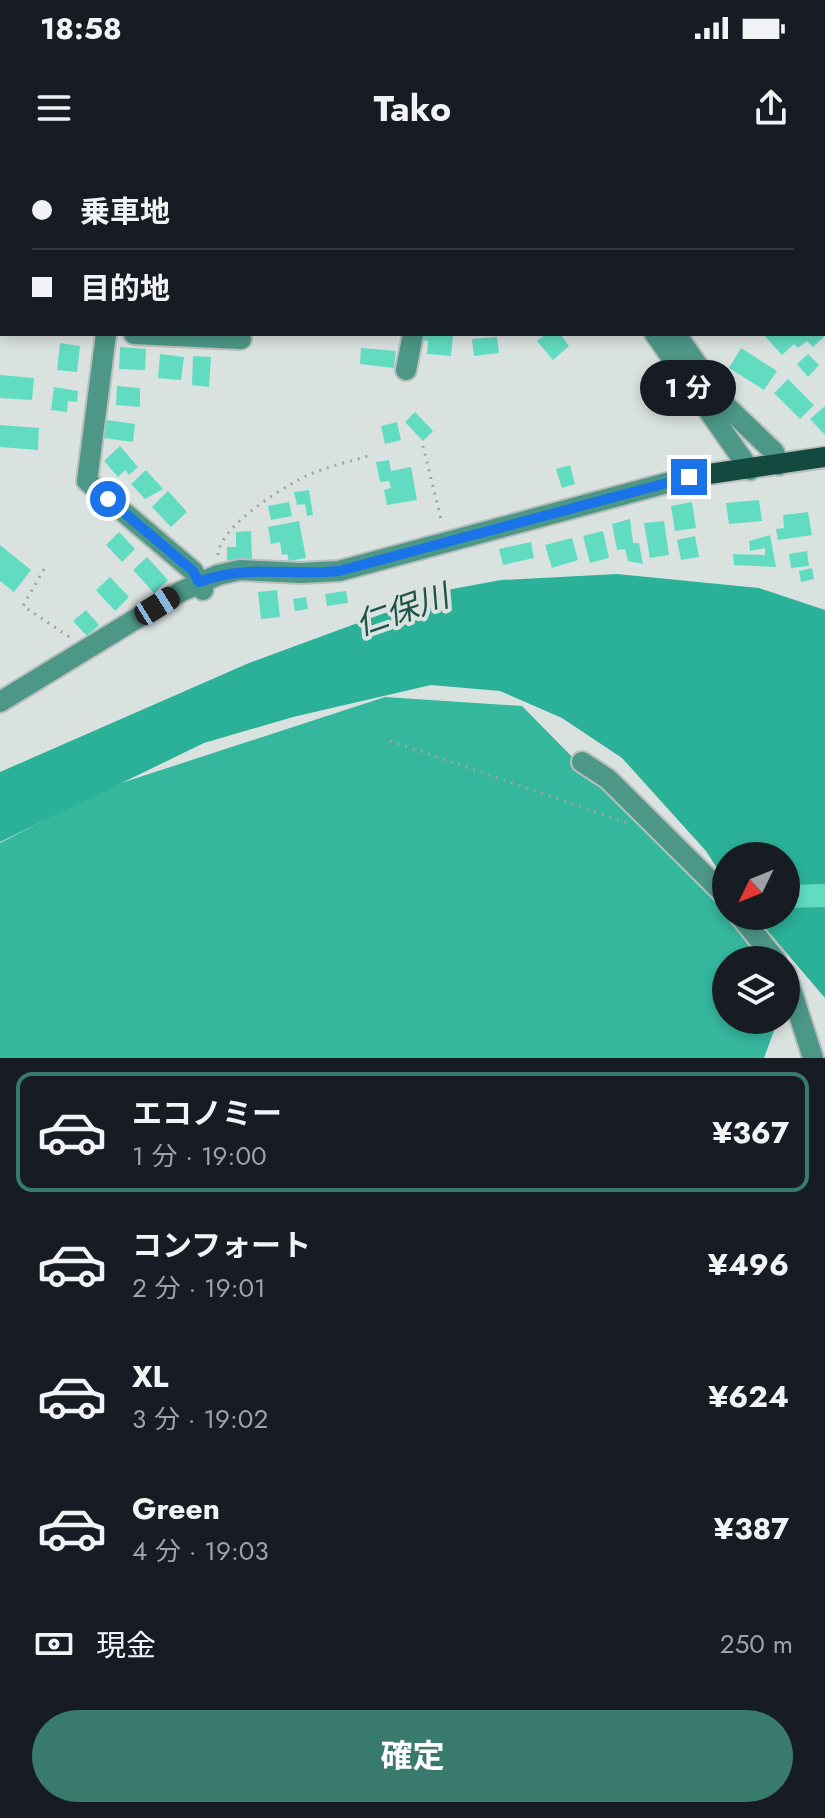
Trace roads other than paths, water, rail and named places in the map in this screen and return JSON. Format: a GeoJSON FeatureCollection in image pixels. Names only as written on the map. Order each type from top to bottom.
{"type":"FeatureCollection","features":[{"type":"Feature","properties":{"kind":"main road"},"geometry":{"type":"LineString","coordinates":[[689,477],[825,457]]}},
{"type":"Feature","properties":{"kind":"street"},"geometry":{"type":"LineString","coordinates":[[106,336],[87,481],[207,582]]}},
{"type":"Feature","properties":{"kind":"street"},"geometry":{"type":"LineString","coordinates":[[204,336],[241,339]]}},
{"type":"Feature","properties":{"kind":"street"},"geometry":{"type":"LineString","coordinates":[[406,370],[413,336]]}},
{"type":"Feature","properties":{"kind":"street"},"geometry":{"type":"LineString","coordinates":[[656,336],[750,470]]}},
{"type":"Feature","properties":{"kind":"street"},"geometry":{"type":"LineString","coordinates":[[677,336],[725,405],[774,452],[779,465]]}},
{"type":"Feature","properties":{"kind":"street"},"geometry":{"type":"LineString","coordinates":[[0,702],[207,582],[240,570],[339,571],[689,477]]}},
{"type":"Feature","properties":{"kind":"street"},"geometry":{"type":"LineString","coordinates":[[582,762],[608,779],[712,882]]}},
{"type":"Feature","properties":{"kind":"street"},"geometry":{"type":"LineString","coordinates":[[751,930],[765,946]]}},
{"type":"Feature","properties":{"kind":"street"},"geometry":{"type":"LineString","coordinates":[[800,1018],[813,1058]]}},
{"type":"Feature","properties":{"kind":"water","name":"仁保川"},"geometry":{"type":"Polygon","coordinates":[[[617,574],[759,588],[825,610],[825,998],[800,969],[800,946],[781,946],[767,930],[800,930],[800,842],[712,842],[712,860],[622,758],[562,718],[500,691],[431,685],[293,717],[204,743],[0,842],[0,772],[249,663],[447,590],[501,580],[617,574]]]}}]}
